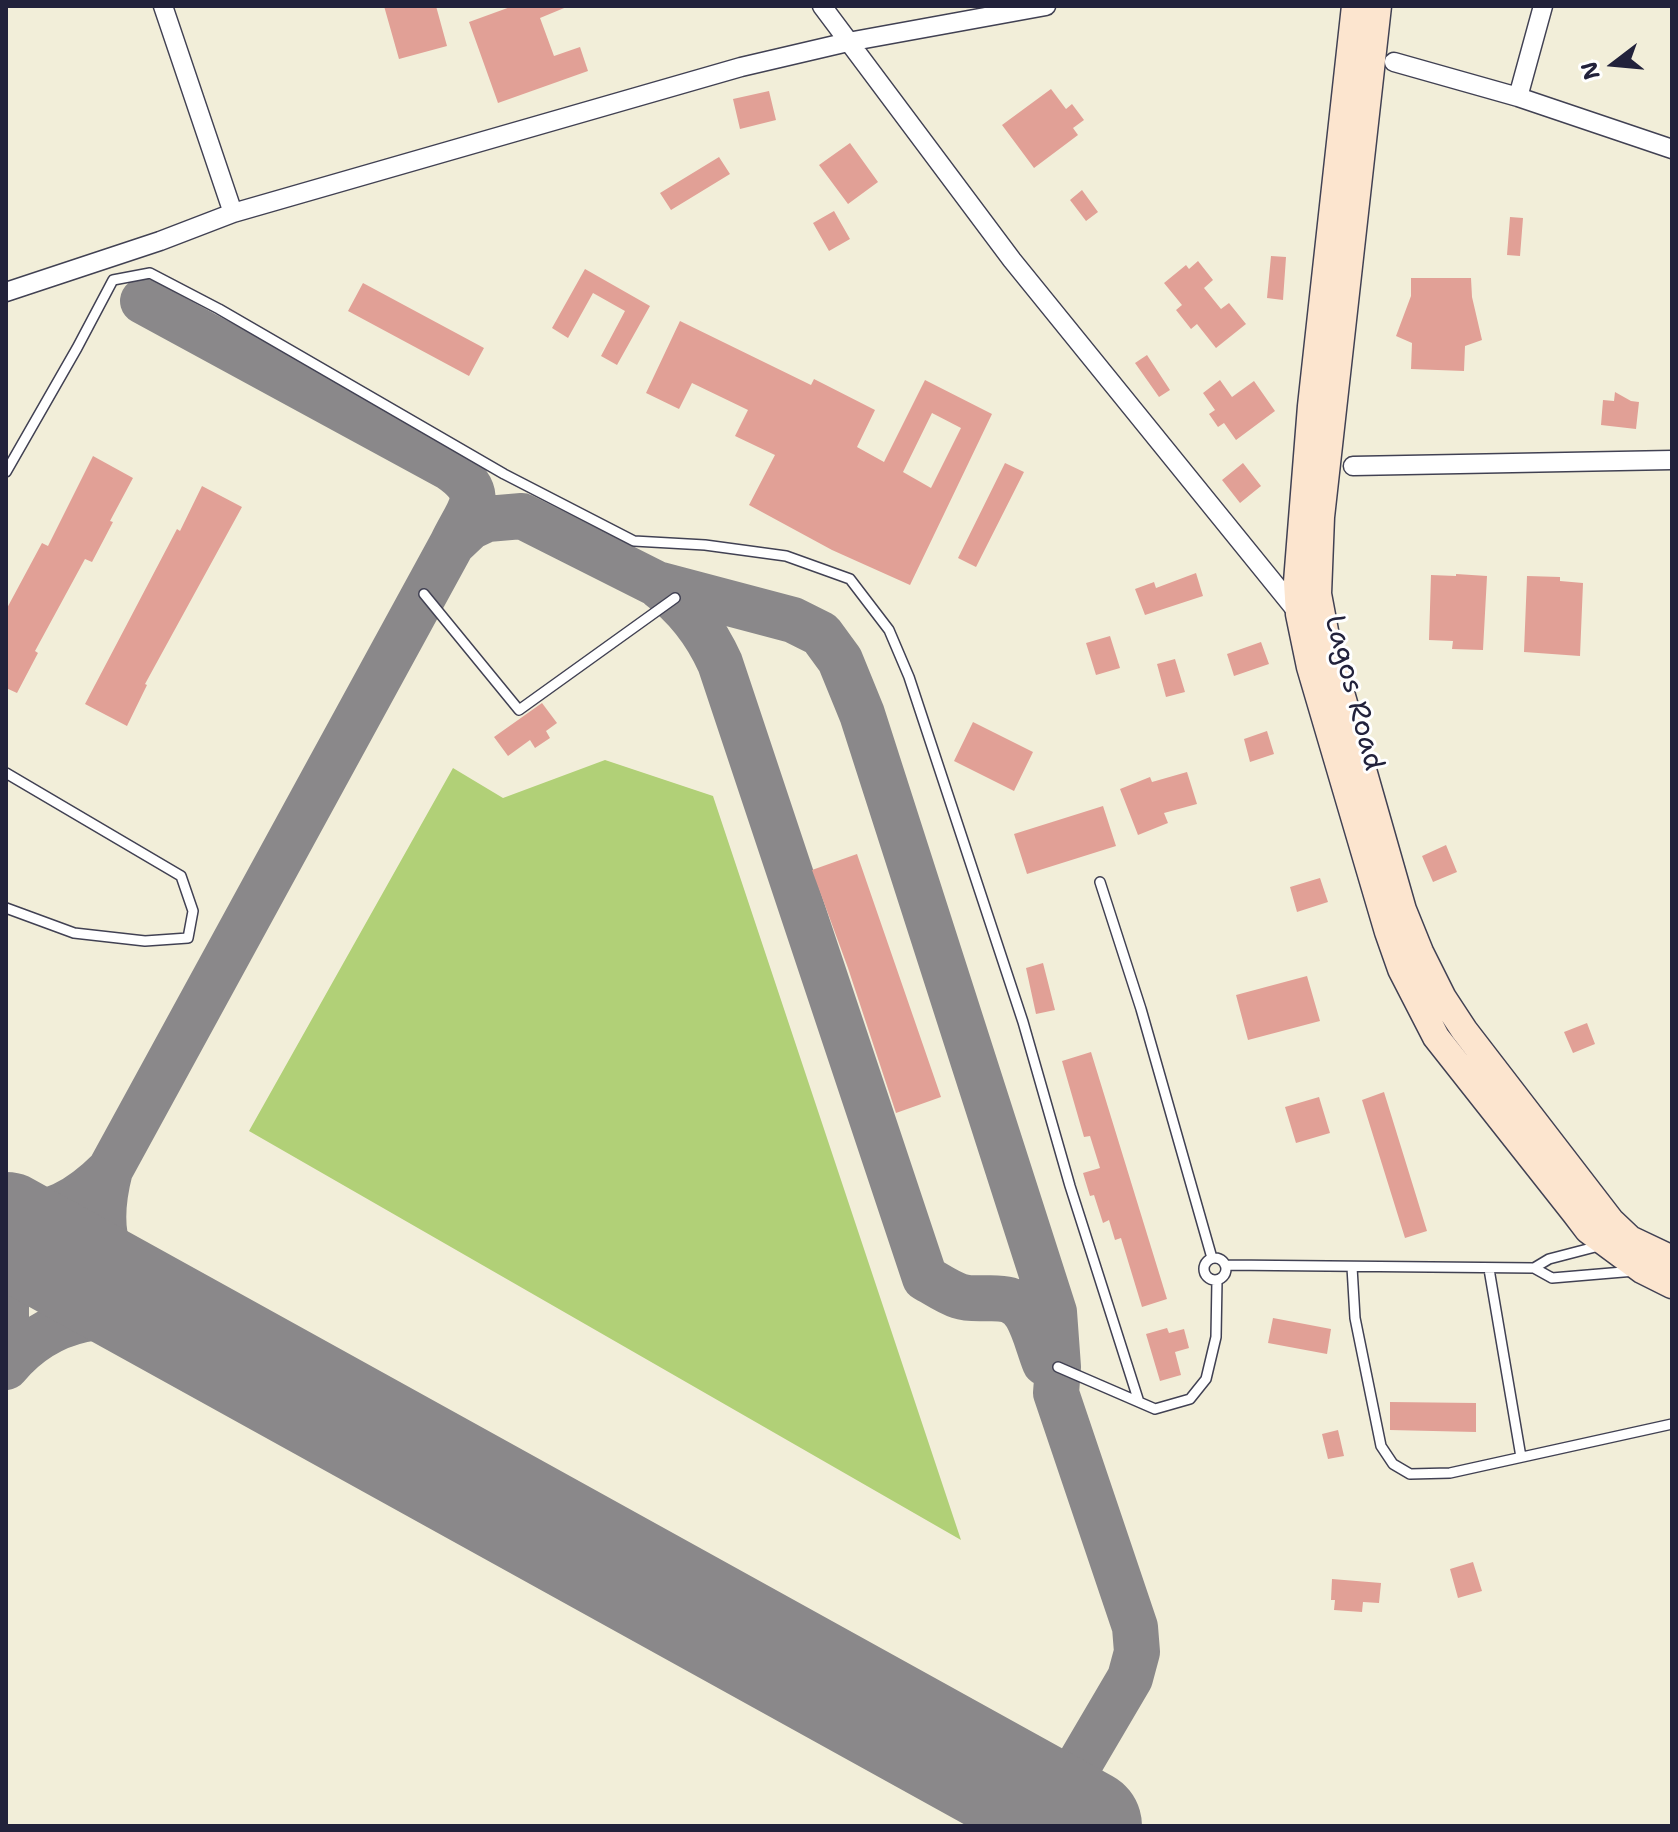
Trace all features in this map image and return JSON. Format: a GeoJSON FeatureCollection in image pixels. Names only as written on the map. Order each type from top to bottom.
{"type":"FeatureCollection","features":[{"type":"Feature","properties":{"kind":"main road","name":"Lagos Road"},"geometry":{"type":"LineString","coordinates":[[1355,6],[1300,523],[1299,614],[1310,667],[1373,885],[1401,969],[1436,1037],[1588,1230],[1642,1270],[1672,1285]]}},
{"type":"Feature","properties":{"kind":"main road","name":"Lagos Road"},"geometry":{"type":"LineString","coordinates":[[1378,6],[1321,517],[1318,594],[1328,647],[1403,910],[1443,998],[1505,1086],[1611,1221],[1630,1239],[1672,1259]]}},
{"type":"Feature","properties":{"kind":"street"},"geometry":{"type":"LineString","coordinates":[[163,6],[233,213]]}},
{"type":"Feature","properties":{"kind":"street"},"geometry":{"type":"LineString","coordinates":[[822,6],[1012,260],[1299,614]]}},
{"type":"Feature","properties":{"kind":"street"},"geometry":{"type":"LineString","coordinates":[[6,292],[160,241],[233,213],[741,67],[848,42],[1046,6]]}},
{"type":"Feature","properties":{"kind":"street"},"geometry":{"type":"LineString","coordinates":[[1518,97],[1543,6]]}},
{"type":"Feature","properties":{"kind":"street"},"geometry":{"type":"LineString","coordinates":[[1394,62],[1518,97],[1672,149]]}},
{"type":"Feature","properties":{"kind":"street"},"geometry":{"type":"LineString","coordinates":[[1353,466],[1672,460]]}},
{"type":"Feature","properties":{"kind":"lane"},"geometry":{"type":"LineString","coordinates":[[6,472],[113,280],[150,273],[219,309],[504,474],[634,541],[705,545],[786,556],[850,579],[889,630],[909,677],[1023,1022],[1070,1186],[1139,1402]]}},
{"type":"Feature","properties":{"kind":"lane"},"geometry":{"type":"LineString","coordinates":[[424,594],[519,710],[675,598]]}},
{"type":"Feature","properties":{"kind":"lane"},"geometry":{"type":"LineString","coordinates":[[6,773],[181,876],[193,911],[188,938],[145,941],[74,933],[6,908]]}},
{"type":"Feature","properties":{"kind":"lane"},"geometry":{"type":"LineString","coordinates":[[1100,882],[1141,1009],[1212,1258]]}},
{"type":"Feature","properties":{"kind":"lane"},"geometry":{"type":"LineString","coordinates":[[1212,1258],[1225,1265],[1534,1268],[1549,1259],[1607,1244]]}},
{"type":"Feature","properties":{"kind":"lane"},"geometry":{"type":"LineString","coordinates":[[1212,1258],[1203,1269],[1207,1278],[1217,1280],[1224,1275],[1225,1265]]}},
{"type":"Feature","properties":{"kind":"lane"},"geometry":{"type":"LineString","coordinates":[[1352,1267],[1355,1318],[1381,1446],[1393,1464],[1410,1474],[1450,1473],[1672,1424]]}},
{"type":"Feature","properties":{"kind":"lane"},"geometry":{"type":"LineString","coordinates":[[1534,1268],[1552,1278],[1642,1270]]}},
{"type":"Feature","properties":{"kind":"lane"},"geometry":{"type":"LineString","coordinates":[[1489,1269],[1521,1457]]}},
{"type":"Feature","properties":{"kind":"lane"},"geometry":{"type":"LineString","coordinates":[[1058,1367],[1155,1409],[1190,1399],[1206,1379],[1216,1337],[1217,1280]]}},
{"type":"Feature","properties":{"kind":"green space"},"geometry":{"type":"Polygon","coordinates":[[[605,760],[713,796],[961,1540],[249,1131],[453,768],[503,798],[605,760]]]}},
{"type":"Feature","properties":{"kind":"building"},"geometry":{"type":"Polygon","coordinates":[[[384,6],[436,6],[447,46],[399,59],[384,6]]]}},
{"type":"Feature","properties":{"kind":"building"},"geometry":{"type":"Polygon","coordinates":[[[513,6],[569,6],[540,18],[554,56],[580,47],[588,71],[498,103],[469,22],[513,6]]]}},
{"type":"Feature","properties":{"kind":"building"},"geometry":{"type":"Polygon","coordinates":[[[1051,89],[1066,109],[1072,104],[1084,120],[1073,128],[1078,135],[1034,168],[1002,125],[1051,89]]]}},
{"type":"Feature","properties":{"kind":"building"},"geometry":{"type":"Polygon","coordinates":[[[769,91],[776,120],[740,129],[733,99],[769,91]]]}},
{"type":"Feature","properties":{"kind":"building"},"geometry":{"type":"Polygon","coordinates":[[[850,143],[878,182],[848,204],[819,165],[850,143]]]}},
{"type":"Feature","properties":{"kind":"building"},"geometry":{"type":"Polygon","coordinates":[[[719,157],[730,174],[671,210],[660,193],[719,157]]]}},
{"type":"Feature","properties":{"kind":"building"},"geometry":{"type":"Polygon","coordinates":[[[1082,190],[1098,212],[1086,221],[1070,200],[1082,190]]]}},
{"type":"Feature","properties":{"kind":"building"},"geometry":{"type":"Polygon","coordinates":[[[834,211],[850,239],[829,251],[813,223],[834,211]]]}},
{"type":"Feature","properties":{"kind":"building"},"geometry":{"type":"Polygon","coordinates":[[[1510,217],[1523,218],[1520,256],[1507,255],[1510,217]]]}},
{"type":"Feature","properties":{"kind":"building"},"geometry":{"type":"Polygon","coordinates":[[[1271,256],[1286,257],[1283,300],[1267,298],[1271,256]]]}},
{"type":"Feature","properties":{"kind":"building"},"geometry":{"type":"Polygon","coordinates":[[[1198,261],[1213,280],[1204,288],[1221,309],[1229,303],[1246,324],[1216,348],[1197,324],[1191,329],[1176,310],[1182,305],[1164,283],[1186,265],[1189,269],[1198,261]]]}},
{"type":"Feature","properties":{"kind":"building"},"geometry":{"type":"Polygon","coordinates":[[[585,269],[650,306],[617,365],[601,356],[625,311],[593,293],[568,338],[552,328],[585,269]]]}},
{"type":"Feature","properties":{"kind":"building"},"geometry":{"type":"Polygon","coordinates":[[[1411,278],[1471,278],[1482,340],[1465,346],[1464,371],[1411,369],[1412,343],[1396,336],[1411,296],[1411,278]]]}},
{"type":"Feature","properties":{"kind":"building"},"geometry":{"type":"Polygon","coordinates":[[[363,283],[484,348],[469,376],[348,311],[363,283]]]}},
{"type":"Feature","properties":{"kind":"building"},"geometry":{"type":"Polygon","coordinates":[[[680,321],[811,385],[814,379],[875,410],[857,447],[884,462],[925,380],[992,414],[910,585],[832,550],[749,505],[775,455],[735,436],[748,410],[692,383],[679,409],[646,393],[680,321]],[[932,413],[903,472],[931,488],[961,428],[932,413]]]}},
{"type":"Feature","properties":{"kind":"building"},"geometry":{"type":"Polygon","coordinates":[[[1147,355],[1170,390],[1159,397],[1135,363],[1147,355]]]}},
{"type":"Feature","properties":{"kind":"building"},"geometry":{"type":"Polygon","coordinates":[[[1220,380],[1232,397],[1254,381],[1275,411],[1236,440],[1224,423],[1218,427],[1209,414],[1215,410],[1203,393],[1220,380]]]}},
{"type":"Feature","properties":{"kind":"building"},"geometry":{"type":"Polygon","coordinates":[[[1615,392],[1639,402],[1636,429],[1601,425],[1603,400],[1614,401],[1615,392]]]}},
{"type":"Feature","properties":{"kind":"building"},"geometry":{"type":"Polygon","coordinates":[[[93,456],[133,478],[92,562],[85,559],[35,651],[38,653],[17,693],[6,688],[6,610],[42,543],[48,546],[93,456]]]}},
{"type":"Feature","properties":{"kind":"building"},"geometry":{"type":"Polygon","coordinates":[[[1005,463],[1024,472],[976,567],[958,558],[1005,463]]]}},
{"type":"Feature","properties":{"kind":"building"},"geometry":{"type":"Polygon","coordinates":[[[1243,463],[1261,486],[1240,503],[1222,480],[1243,463]]]}},
{"type":"Feature","properties":{"kind":"building"},"geometry":{"type":"Polygon","coordinates":[[[202,486],[242,507],[145,684],[127,726],[85,704],[202,486]]]}},
{"type":"Feature","properties":{"kind":"building"},"geometry":{"type":"Polygon","coordinates":[[[1196,573],[1203,596],[1145,615],[1135,589],[1154,582],[1156,588],[1196,573]]]}},
{"type":"Feature","properties":{"kind":"building"},"geometry":{"type":"Polygon","coordinates":[[[1431,575],[1487,576],[1483,650],[1452,649],[1453,641],[1429,640],[1431,575]]]}},
{"type":"Feature","properties":{"kind":"building"},"geometry":{"type":"Polygon","coordinates":[[[1527,576],[1560,577],[1560,581],[1583,583],[1580,656],[1524,652],[1527,576]]]}},
{"type":"Feature","properties":{"kind":"building"},"geometry":{"type":"Polygon","coordinates":[[[1110,636],[1120,668],[1096,675],[1086,643],[1110,636]]]}},
{"type":"Feature","properties":{"kind":"building"},"geometry":{"type":"Polygon","coordinates":[[[1261,642],[1269,664],[1234,676],[1227,654],[1261,642]]]}},
{"type":"Feature","properties":{"kind":"building"},"geometry":{"type":"Polygon","coordinates":[[[1175,659],[1185,692],[1166,697],[1157,664],[1175,659]]]}},
{"type":"Feature","properties":{"kind":"building"},"geometry":{"type":"Polygon","coordinates":[[[542,703],[557,723],[546,731],[550,738],[535,748],[530,740],[508,756],[494,737],[542,703]]]}},
{"type":"Feature","properties":{"kind":"building"},"geometry":{"type":"Polygon","coordinates":[[[973,722],[1033,752],[1014,791],[954,761],[973,722]]]}},
{"type":"Feature","properties":{"kind":"building"},"geometry":{"type":"Polygon","coordinates":[[[1267,731],[1274,754],[1250,762],[1244,739],[1267,731]]]}},
{"type":"Feature","properties":{"kind":"building"},"geometry":{"type":"Polygon","coordinates":[[[1187,772],[1197,804],[1164,813],[1168,823],[1138,835],[1120,789],[1150,777],[1152,782],[1187,772]]]}},
{"type":"Feature","properties":{"kind":"building"},"geometry":{"type":"Polygon","coordinates":[[[1103,806],[1116,846],[1027,874],[1014,834],[1103,806]]]}},
{"type":"Feature","properties":{"kind":"building"},"geometry":{"type":"Polygon","coordinates":[[[1446,845],[1457,872],[1433,882],[1422,856],[1446,845]]]}},
{"type":"Feature","properties":{"kind":"building"},"geometry":{"type":"Polygon","coordinates":[[[857,854],[941,1097],[896,1113],[812,870],[857,854]]]}},
{"type":"Feature","properties":{"kind":"building"},"geometry":{"type":"Polygon","coordinates":[[[1320,878],[1328,902],[1297,912],[1290,887],[1320,878]]]}},
{"type":"Feature","properties":{"kind":"building"},"geometry":{"type":"Polygon","coordinates":[[[1043,963],[1055,1010],[1036,1014],[1026,968],[1043,963]]]}},
{"type":"Feature","properties":{"kind":"building"},"geometry":{"type":"Polygon","coordinates":[[[1307,976],[1320,1021],[1248,1040],[1236,995],[1307,976]]]}},
{"type":"Feature","properties":{"kind":"building"},"geometry":{"type":"Polygon","coordinates":[[[1587,1023],[1595,1044],[1573,1053],[1564,1032],[1587,1023]]]}},
{"type":"Feature","properties":{"kind":"building"},"geometry":{"type":"Polygon","coordinates":[[[1091,1052],[1167,1299],[1142,1307],[1121,1238],[1115,1240],[1109,1220],[1103,1223],[1083,1173],[1100,1168],[1090,1136],[1084,1137],[1062,1061],[1091,1052]]]}},
{"type":"Feature","properties":{"kind":"building"},"geometry":{"type":"Polygon","coordinates":[[[1384,1092],[1427,1231],[1405,1238],[1362,1100],[1384,1092]]]}},
{"type":"Feature","properties":{"kind":"building"},"geometry":{"type":"Polygon","coordinates":[[[1319,1097],[1330,1133],[1296,1143],[1285,1107],[1319,1097]]]}},
{"type":"Feature","properties":{"kind":"building"},"geometry":{"type":"Polygon","coordinates":[[[1273,1318],[1331,1329],[1327,1354],[1268,1343],[1273,1318]]]}},
{"type":"Feature","properties":{"kind":"building"},"geometry":{"type":"Polygon","coordinates":[[[1167,1328],[1169,1333],[1184,1329],[1189,1348],[1175,1352],[1181,1375],[1160,1381],[1146,1334],[1167,1328]]]}},
{"type":"Feature","properties":{"kind":"building"},"geometry":{"type":"Polygon","coordinates":[[[1390,1402],[1476,1403],[1476,1432],[1390,1430],[1390,1402]]]}},
{"type":"Feature","properties":{"kind":"building"},"geometry":{"type":"Polygon","coordinates":[[[1338,1430],[1344,1456],[1328,1459],[1322,1434],[1338,1430]]]}},
{"type":"Feature","properties":{"kind":"building"},"geometry":{"type":"Polygon","coordinates":[[[1473,1562],[1482,1591],[1458,1598],[1450,1569],[1473,1562]]]}},
{"type":"Feature","properties":{"kind":"building"},"geometry":{"type":"Polygon","coordinates":[[[1332,1579],[1381,1583],[1379,1603],[1363,1602],[1362,1612],[1334,1610],[1332,1579]]]}},
{"type":"Feature","properties":{"kind":"taxiway"},"geometry":{"type":"LineString","coordinates":[[143,301],[450,468],[469,486],[472,494],[469,511],[452,544]]}},
{"type":"Feature","properties":{"kind":"taxiway"},"geometry":{"type":"LineString","coordinates":[[162,1315],[129,1284],[109,1252],[103,1216],[110,1170],[452,544],[470,527],[487,519],[522,516],[657,584],[793,620],[821,634],[840,660],[862,714],[1054,1312],[1058,1367],[1056,1393],[1135,1627],[1137,1652],[1130,1678],[1053,1809]]}},
{"type":"Feature","properties":{"kind":"taxiway"},"geometry":{"type":"LineString","coordinates":[[659,586],[694,620],[720,663],[925,1278],[959,1296],[1013,1302],[1027,1316],[1045,1363]]}},
{"type":"Feature","properties":{"kind":"taxiway"},"geometry":{"type":"LineString","coordinates":[[6,1217],[36,1214],[63,1205],[110,1170]]}},
{"type":"Feature","properties":{"kind":"taxiway"},"geometry":{"type":"LineString","coordinates":[[6,1302],[6,1337]]}},
{"type":"Feature","properties":{"kind":"taxiway"},"geometry":{"type":"LineString","coordinates":[[6,1367],[23,1349],[42,1336],[82,1320],[127,1316],[174,1323]]}},
{"type":"Feature","properties":{"kind":"runway"},"geometry":{"type":"LineString","coordinates":[[6,1229],[1085,1826]]}}]}
